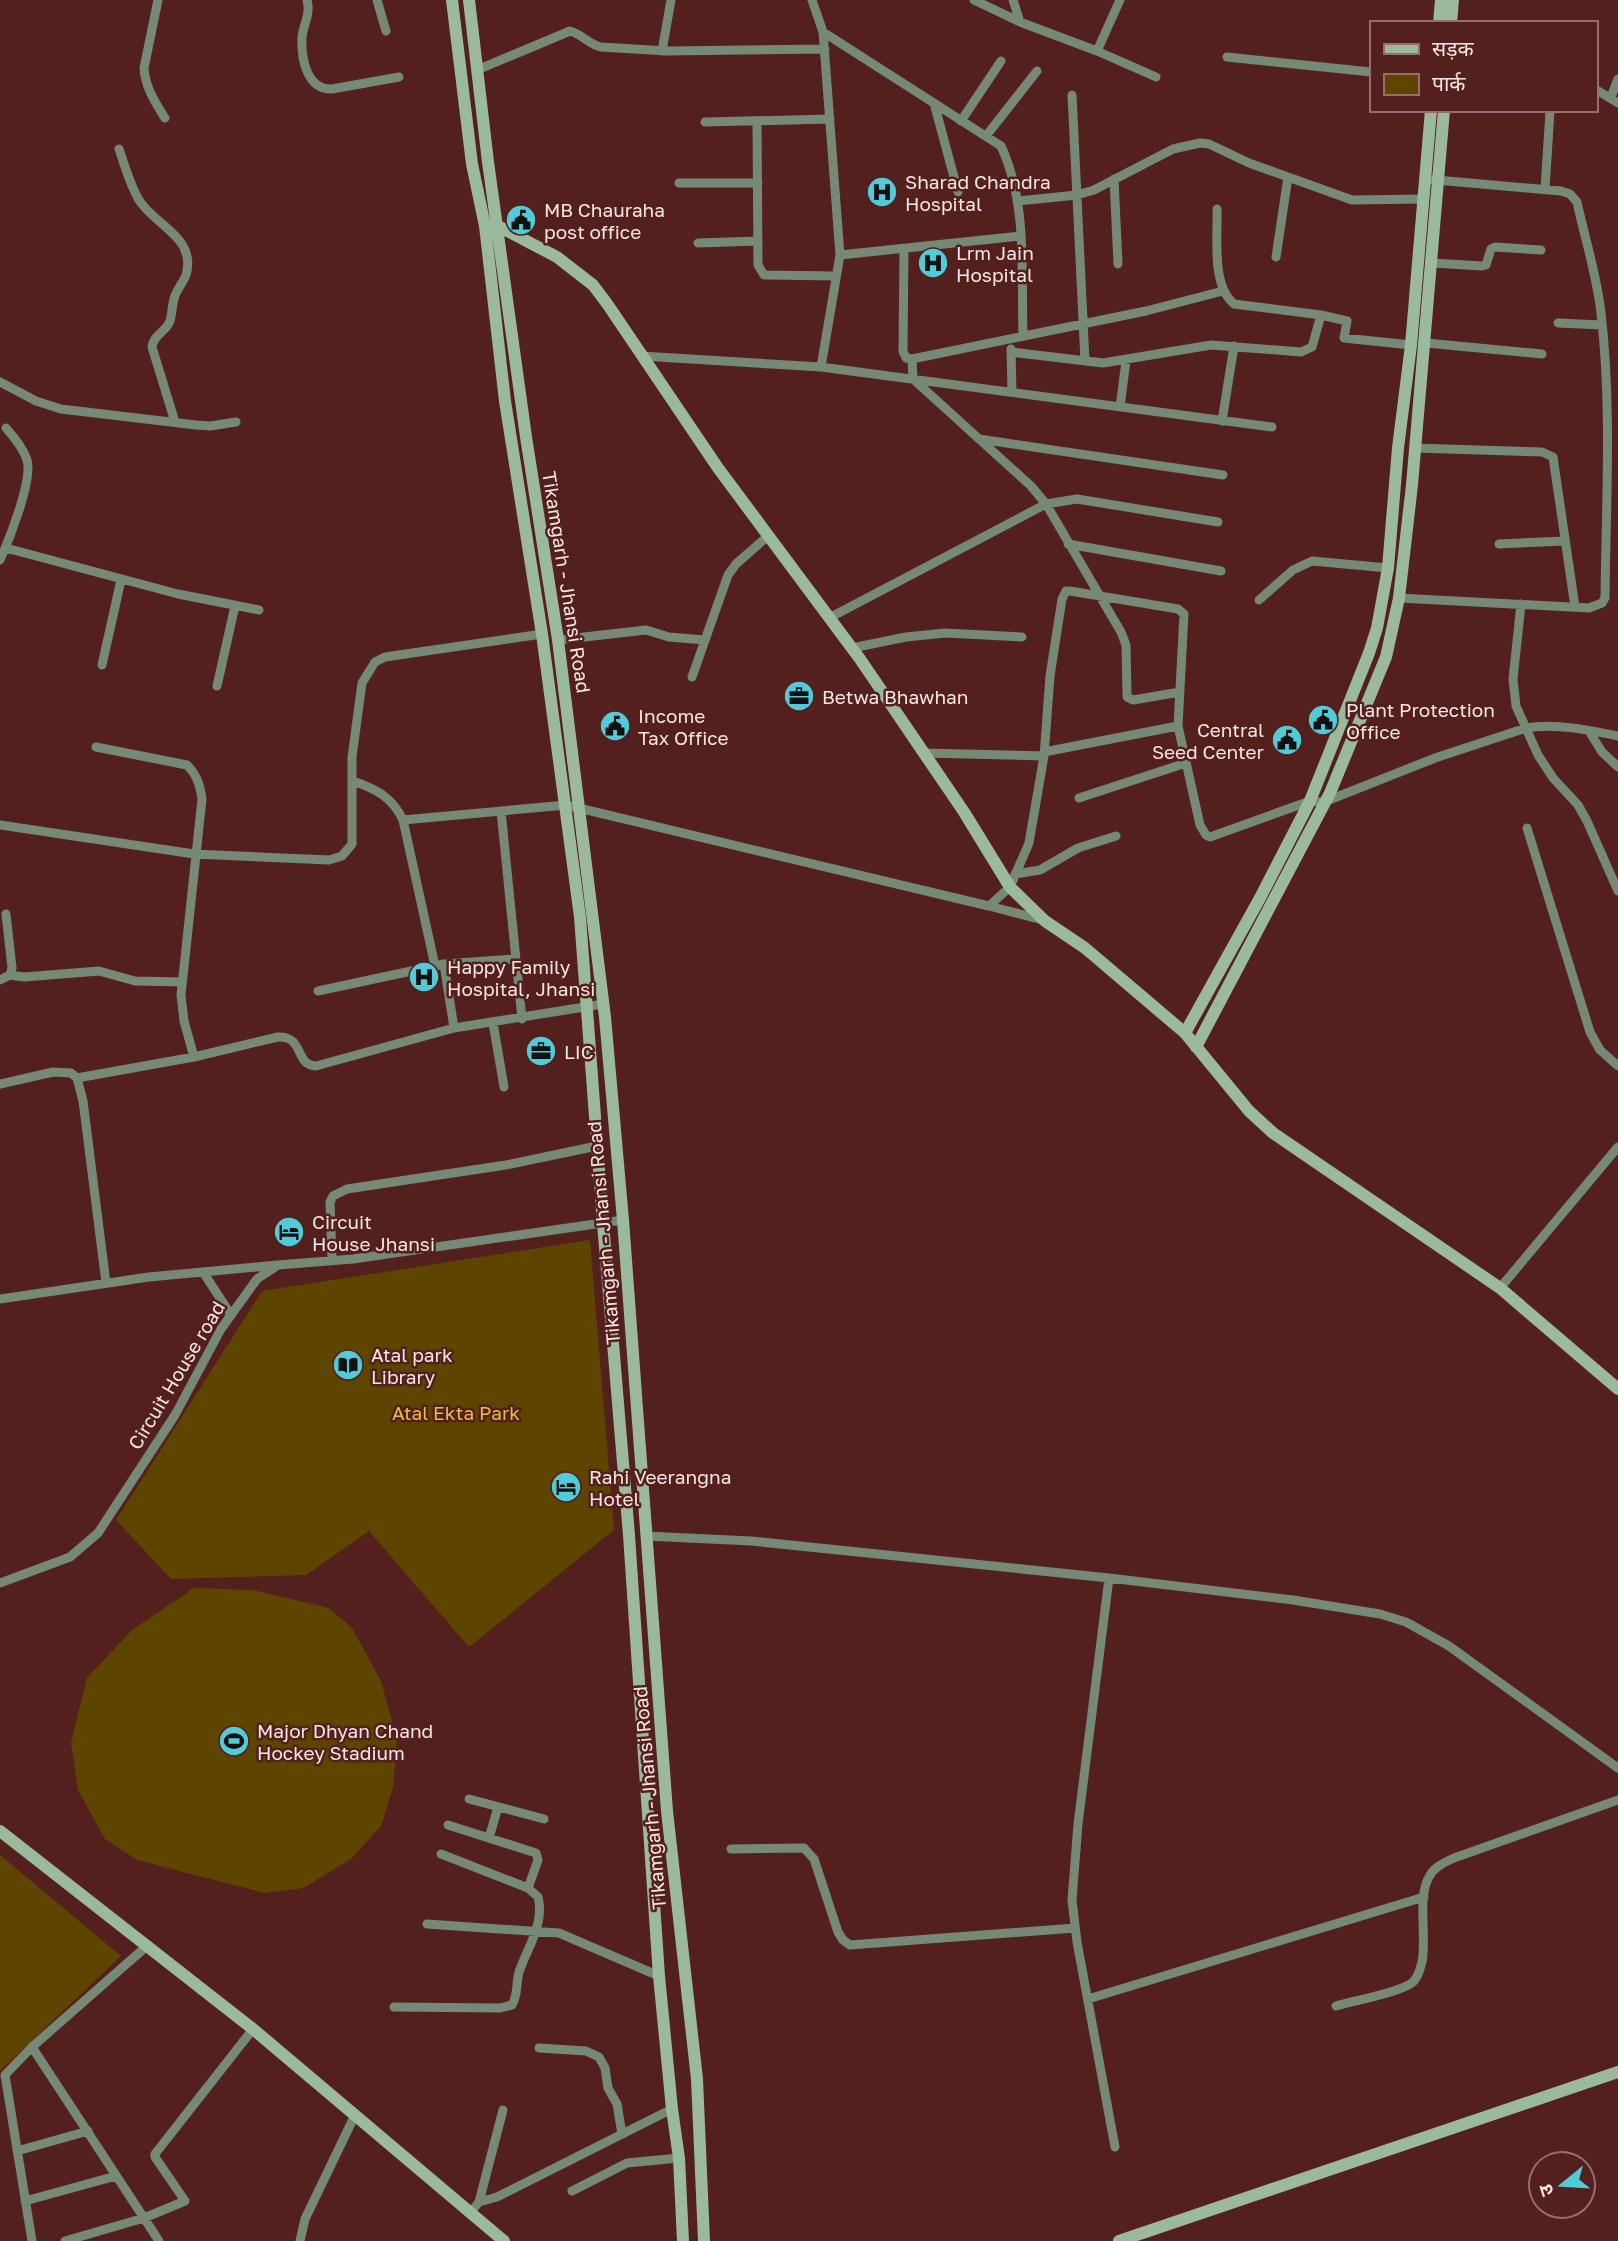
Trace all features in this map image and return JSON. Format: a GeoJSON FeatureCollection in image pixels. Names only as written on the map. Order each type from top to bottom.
{"type":"FeatureCollection","features":[{"type":"Feature","properties":{"kind":"street"},"geometry":{"type":"LineString","coordinates":[[158,0],[144,68],[148,89],[164,118]]}},
{"type":"Feature","properties":{"kind":"street"},"geometry":{"type":"LineString","coordinates":[[307,0],[309,11],[302,35],[302,46],[309,78],[314,85],[331,89],[399,77]]}},
{"type":"Feature","properties":{"kind":"street"},"geometry":{"type":"LineString","coordinates":[[377,0],[386,31]]}},
{"type":"Feature","properties":{"kind":"street"},"geometry":{"type":"LineString","coordinates":[[452,0],[472,164],[492,226],[556,257],[593,285],[718,468],[852,648],[924,753],[1010,887],[1045,921],[1085,948],[1185,1033],[1249,1111],[1273,1133],[1500,1288],[1618,1389]]}},
{"type":"Feature","properties":{"kind":"street"},"geometry":{"type":"LineString","coordinates":[[469,0],[492,226]]}},
{"type":"Feature","properties":{"kind":"street"},"geometry":{"type":"LineString","coordinates":[[662,51],[671,0]]}},
{"type":"Feature","properties":{"kind":"street"},"geometry":{"type":"LineString","coordinates":[[812,0],[823,32],[825,49],[840,256],[821,367]]}},
{"type":"Feature","properties":{"kind":"street"},"geometry":{"type":"LineString","coordinates":[[974,0],[1020,22],[1156,77]]}},
{"type":"Feature","properties":{"kind":"street"},"geometry":{"type":"LineString","coordinates":[[1013,0],[1020,22]]}},
{"type":"Feature","properties":{"kind":"street"},"geometry":{"type":"LineString","coordinates":[[1097,51],[1120,0]]}},
{"type":"Feature","properties":{"kind":"street"},"geometry":{"type":"LineString","coordinates":[[1438,21],[1441,0]]}},
{"type":"Feature","properties":{"kind":"street"},"geometry":{"type":"LineString","coordinates":[[1451,21],[1453,0]]}},
{"type":"Feature","properties":{"kind":"street"},"geometry":{"type":"LineString","coordinates":[[477,70],[570,31],[593,46],[662,51],[825,49]]}},
{"type":"Feature","properties":{"kind":"street"},"geometry":{"type":"LineString","coordinates":[[823,32],[1001,146],[1010,166],[1018,201],[1023,336]]}},
{"type":"Feature","properties":{"kind":"street"},"geometry":{"type":"LineString","coordinates":[[1227,57],[1370,72]]}},
{"type":"Feature","properties":{"kind":"street"},"geometry":{"type":"LineString","coordinates":[[961,121],[1001,61]]}},
{"type":"Feature","properties":{"kind":"street"},"geometry":{"type":"LineString","coordinates":[[986,136],[1037,71]]}},
{"type":"Feature","properties":{"kind":"street"},"geometry":{"type":"LineString","coordinates":[[1597,90],[1615,100],[1617,83]]}},
{"type":"Feature","properties":{"kind":"street"},"geometry":{"type":"LineString","coordinates":[[1072,95],[1085,361]]}},
{"type":"Feature","properties":{"kind":"street"},"geometry":{"type":"LineString","coordinates":[[934,103],[958,192]]}},
{"type":"Feature","properties":{"kind":"street"},"geometry":{"type":"LineString","coordinates":[[1185,1033],[1310,801],[1370,653],[1377,628],[1388,568],[1431,112]]}},
{"type":"Feature","properties":{"kind":"street"},"geometry":{"type":"LineString","coordinates":[[1196,1047],[1345,762],[1386,657],[1399,598],[1412,485],[1444,112]]}},
{"type":"Feature","properties":{"kind":"street"},"geometry":{"type":"LineString","coordinates":[[1545,189],[1550,112]]}},
{"type":"Feature","properties":{"kind":"street"},"geometry":{"type":"LineString","coordinates":[[705,122],[830,118]]}},
{"type":"Feature","properties":{"kind":"street"},"geometry":{"type":"LineString","coordinates":[[757,121],[758,265],[764,275],[836,276]]}},
{"type":"Feature","properties":{"kind":"street"},"geometry":{"type":"LineString","coordinates":[[1018,201],[1077,195],[1094,190],[1173,149],[1200,143],[1219,147],[1249,163],[1352,200],[1423,199]]}},
{"type":"Feature","properties":{"kind":"street"},"geometry":{"type":"LineString","coordinates":[[119,149],[141,203],[173,231],[186,253],[186,275],[175,295],[170,321],[153,341],[152,347],[175,422]]}},
{"type":"Feature","properties":{"kind":"street"},"geometry":{"type":"LineString","coordinates":[[1276,257],[1288,177]]}},
{"type":"Feature","properties":{"kind":"street"},"geometry":{"type":"LineString","coordinates":[[1114,179],[1118,264]]}},
{"type":"Feature","properties":{"kind":"street"},"geometry":{"type":"LineString","coordinates":[[1399,598],[1575,607],[1597,606],[1605,598],[1607,392],[1602,324],[1577,202],[1570,194],[1545,189],[1425,179]]}},
{"type":"Feature","properties":{"kind":"street"},"geometry":{"type":"LineString","coordinates":[[679,183],[758,183]]}},
{"type":"Feature","properties":{"kind":"street"},"geometry":{"type":"LineString","coordinates":[[1217,209],[1219,278],[1223,291],[1234,303],[1347,321],[1344,338],[1411,345]]}},
{"type":"Feature","properties":{"kind":"street","name":"Tikamgarh - Jhansi Road"},"geometry":{"type":"LineString","coordinates":[[492,226],[558,640],[603,1004],[656,1634],[667,1811],[697,2079],[704,2241]]}},
{"type":"Feature","properties":{"kind":"street","name":"Tikamgarh - Jhansi Road"},"geometry":{"type":"LineString","coordinates":[[492,226],[503,384],[542,634],[580,917],[622,1432],[659,1976],[679,2158],[683,2241]]}},
{"type":"Feature","properties":{"kind":"street"},"geometry":{"type":"LineString","coordinates":[[840,256],[1021,236]]}},
{"type":"Feature","properties":{"kind":"street"},"geometry":{"type":"LineString","coordinates":[[698,243],[758,241]]}},
{"type":"Feature","properties":{"kind":"street"},"geometry":{"type":"LineString","coordinates":[[1432,263],[1482,266],[1486,265],[1491,249],[1495,247],[1541,250]]}},
{"type":"Feature","properties":{"kind":"street"},"geometry":{"type":"LineString","coordinates":[[904,249],[903,351],[906,358],[912,359],[1083,325],[1223,291]]}},
{"type":"Feature","properties":{"kind":"street"},"geometry":{"type":"LineString","coordinates":[[1012,352],[1103,363],[1126,361],[1192,347],[1234,346],[1301,352],[1312,346],[1321,315]]}},
{"type":"Feature","properties":{"kind":"street"},"geometry":{"type":"LineString","coordinates":[[1558,323],[1602,324]]}},
{"type":"Feature","properties":{"kind":"street"},"geometry":{"type":"LineString","coordinates":[[1011,338],[1012,392]]}},
{"type":"Feature","properties":{"kind":"street"},"geometry":{"type":"LineString","coordinates":[[1426,343],[1542,355]]}},
{"type":"Feature","properties":{"kind":"street"},"geometry":{"type":"LineString","coordinates":[[1222,421],[1234,346]]}},
{"type":"Feature","properties":{"kind":"street"},"geometry":{"type":"LineString","coordinates":[[641,356],[821,367],[1272,427]]}},
{"type":"Feature","properties":{"kind":"street"},"geometry":{"type":"LineString","coordinates":[[912,359],[912,379],[1031,486],[1046,505],[1126,645],[1127,697],[1133,700],[1180,692]]}},
{"type":"Feature","properties":{"kind":"street"},"geometry":{"type":"LineString","coordinates":[[1121,407],[1126,361]]}},
{"type":"Feature","properties":{"kind":"street"},"geometry":{"type":"LineString","coordinates":[[1408,366],[1424,368]]}},
{"type":"Feature","properties":{"kind":"street"},"geometry":{"type":"LineString","coordinates":[[0,382],[36,401],[61,409],[211,426],[236,422]]}},
{"type":"Feature","properties":{"kind":"street"},"geometry":{"type":"LineString","coordinates":[[503,384],[519,383]]}},
{"type":"Feature","properties":{"kind":"street"},"geometry":{"type":"LineString","coordinates":[[0,560],[25,488],[28,463],[17,440],[6,428]]}},
{"type":"Feature","properties":{"kind":"street"},"geometry":{"type":"LineString","coordinates":[[979,439],[1223,475]]}},
{"type":"Feature","properties":{"kind":"street"},"geometry":{"type":"LineString","coordinates":[[1415,448],[1549,454],[1555,465],[1575,607]]}},
{"type":"Feature","properties":{"kind":"street"},"geometry":{"type":"LineString","coordinates":[[1395,484],[1412,485]]}},
{"type":"Feature","properties":{"kind":"street"},"geometry":{"type":"LineString","coordinates":[[829,618],[1046,505],[1077,499],[1218,522]]}},
{"type":"Feature","properties":{"kind":"street"},"geometry":{"type":"LineString","coordinates":[[692,677],[728,575],[736,564],[768,536]]}},
{"type":"Feature","properties":{"kind":"street"},"geometry":{"type":"LineString","coordinates":[[1499,544],[1566,541]]}},
{"type":"Feature","properties":{"kind":"street"},"geometry":{"type":"LineString","coordinates":[[1068,544],[1221,571]]}},
{"type":"Feature","properties":{"kind":"street"},"geometry":{"type":"LineString","coordinates":[[6,548],[121,580],[259,610]]}},
{"type":"Feature","properties":{"kind":"street"},"geometry":{"type":"LineString","coordinates":[[1259,600],[1293,570],[1312,561],[1388,568]]}},
{"type":"Feature","properties":{"kind":"street"},"geometry":{"type":"LineString","coordinates":[[102,665],[121,580]]}},
{"type":"Feature","properties":{"kind":"street"},"geometry":{"type":"LineString","coordinates":[[989,906],[1010,887],[1029,843],[1044,754],[1050,676],[1064,594],[1070,591],[1181,610],[1185,619],[1178,726],[1200,825],[1206,835],[1210,836],[1310,801],[1324,802],[1435,758],[1526,727],[1539,725],[1618,736]]}},
{"type":"Feature","properties":{"kind":"street"},"geometry":{"type":"LineString","coordinates":[[537,605],[552,601]]}},
{"type":"Feature","properties":{"kind":"street"},"geometry":{"type":"LineString","coordinates":[[1521,604],[1513,691],[1516,706],[1545,766],[1578,805],[1587,821],[1618,891]]}},
{"type":"Feature","properties":{"kind":"street"},"geometry":{"type":"LineString","coordinates":[[217,686],[235,606]]}},
{"type":"Feature","properties":{"kind":"street"},"geometry":{"type":"LineString","coordinates":[[558,640],[646,630],[669,637],[705,640]]}},
{"type":"Feature","properties":{"kind":"street"},"geometry":{"type":"LineString","coordinates":[[852,648],[906,637],[945,633],[1022,637]]}},
{"type":"Feature","properties":{"kind":"street"},"geometry":{"type":"LineString","coordinates":[[0,825],[194,855],[329,860],[342,856],[352,845],[352,757],[362,683],[375,662],[384,657],[542,634]]}},
{"type":"Feature","properties":{"kind":"street"},"geometry":{"type":"LineString","coordinates":[[924,753],[1044,754],[1178,726]]}},
{"type":"Feature","properties":{"kind":"street"},"geometry":{"type":"LineString","coordinates":[[1590,731],[1618,772]]}},
{"type":"Feature","properties":{"kind":"street"},"geometry":{"type":"LineString","coordinates":[[96,747],[187,765],[196,774],[200,788],[200,810],[182,982],[182,1011],[194,1057]]}},
{"type":"Feature","properties":{"kind":"street"},"geometry":{"type":"LineString","coordinates":[[1079,798],[1186,762]]}},
{"type":"Feature","properties":{"kind":"street"},"geometry":{"type":"LineString","coordinates":[[353,781],[376,789],[391,800],[403,820],[454,1028]]}},
{"type":"Feature","properties":{"kind":"street"},"geometry":{"type":"LineString","coordinates":[[403,820],[566,805],[580,807],[1045,921]]}},
{"type":"Feature","properties":{"kind":"street"},"geometry":{"type":"LineString","coordinates":[[501,811],[522,1019]]}},
{"type":"Feature","properties":{"kind":"street"},"geometry":{"type":"LineString","coordinates":[[1527,828],[1590,1032],[1600,1050],[1618,1066]]}},
{"type":"Feature","properties":{"kind":"street"},"geometry":{"type":"LineString","coordinates":[[1015,874],[1040,870],[1070,852],[1116,836]]}},
{"type":"Feature","properties":{"kind":"street"},"geometry":{"type":"LineString","coordinates":[[6,914],[12,959],[10,975]]}},
{"type":"Feature","properties":{"kind":"street"},"geometry":{"type":"LineString","coordinates":[[318,991],[440,965],[515,959]]}},
{"type":"Feature","properties":{"kind":"street"},"geometry":{"type":"LineString","coordinates":[[0,980],[10,975],[24,978],[99,971],[135,981],[182,982]]}},
{"type":"Feature","properties":{"kind":"street"},"geometry":{"type":"LineString","coordinates":[[0,1084],[65,1071],[77,1078],[288,1037],[304,1061],[310,1066],[316,1066],[454,1028],[603,1004]]}},
{"type":"Feature","properties":{"kind":"street"},"geometry":{"type":"LineString","coordinates":[[493,1023],[504,1087]]}},
{"type":"Feature","properties":{"kind":"street"},"geometry":{"type":"LineString","coordinates":[[77,1078],[83,1101],[106,1283]]}},
{"type":"Feature","properties":{"kind":"street"},"geometry":{"type":"LineString","coordinates":[[332,1260],[330,1202],[338,1192],[506,1165],[597,1146]]}},
{"type":"Feature","properties":{"kind":"street"},"geometry":{"type":"LineString","coordinates":[[1500,1288],[1618,1147]]}},
{"type":"Feature","properties":{"kind":"street"},"geometry":{"type":"LineString","coordinates":[[0,1298],[106,1283],[332,1260],[623,1220]]}},
{"type":"Feature","properties":{"kind":"street","name":"Circuit House road"},"geometry":{"type":"LineString","coordinates":[[0,1583],[70,1557],[98,1533],[175,1415],[221,1328],[257,1279],[278,1265]]}},
{"type":"Feature","properties":{"kind":"street"},"geometry":{"type":"LineString","coordinates":[[203,1272],[231,1315]]}},
{"type":"Feature","properties":{"kind":"street"},"geometry":{"type":"LineString","coordinates":[[646,1536],[751,1541],[1109,1578],[1293,1600],[1380,1614],[1406,1622],[1449,1646],[1618,1768]]}},
{"type":"Feature","properties":{"kind":"street"},"geometry":{"type":"LineString","coordinates":[[1109,1578],[1072,1900],[1115,2147]]}},
{"type":"Feature","properties":{"kind":"street"},"geometry":{"type":"LineString","coordinates":[[636,1636],[656,1634]]}},
{"type":"Feature","properties":{"kind":"street"},"geometry":{"type":"LineString","coordinates":[[469,1799],[544,1819]]}},
{"type":"Feature","properties":{"kind":"street"},"geometry":{"type":"LineString","coordinates":[[1336,2006],[1413,1982],[1419,1973],[1424,1952],[1424,1897],[1428,1877],[1438,1866],[1618,1800]]}},
{"type":"Feature","properties":{"kind":"street"},"geometry":{"type":"LineString","coordinates":[[489,1838],[498,1807]]}},
{"type":"Feature","properties":{"kind":"street"},"geometry":{"type":"LineString","coordinates":[[448,1825],[536,1853],[538,1860],[528,1888]]}},
{"type":"Feature","properties":{"kind":"street"},"geometry":{"type":"LineString","coordinates":[[0,1831],[253,2029],[504,2241]]}},
{"type":"Feature","properties":{"kind":"street"},"geometry":{"type":"LineString","coordinates":[[731,1849],[804,1848],[814,1859],[838,1932],[850,1945],[1075,1928]]}},
{"type":"Feature","properties":{"kind":"street"},"geometry":{"type":"LineString","coordinates":[[394,2007],[500,2008],[513,2005],[520,1971],[536,1930],[540,1902],[528,1888],[441,1854]]}},
{"type":"Feature","properties":{"kind":"street"},"geometry":{"type":"LineString","coordinates":[[1088,1998],[1424,1897]]}},
{"type":"Feature","properties":{"kind":"street"},"geometry":{"type":"LineString","coordinates":[[427,1924],[559,1933],[659,1976]]}},
{"type":"Feature","properties":{"kind":"street"},"geometry":{"type":"LineString","coordinates":[[32,2241],[5,2075],[148,1945]]}},
{"type":"Feature","properties":{"kind":"street"},"geometry":{"type":"LineString","coordinates":[[65,2241],[144,2218],[185,2201],[155,2154],[253,2029]]}},
{"type":"Feature","properties":{"kind":"street"},"geometry":{"type":"LineString","coordinates":[[33,2047],[159,2241]]}},
{"type":"Feature","properties":{"kind":"street"},"geometry":{"type":"LineString","coordinates":[[539,2048],[586,2052],[600,2057],[608,2088],[617,2104],[622,2134]]}},
{"type":"Feature","properties":{"kind":"street"},"geometry":{"type":"LineString","coordinates":[[1119,2241],[1618,2072]]}},
{"type":"Feature","properties":{"kind":"street"},"geometry":{"type":"LineString","coordinates":[[479,2202],[497,2197],[672,2109]]}},
{"type":"Feature","properties":{"kind":"street"},"geometry":{"type":"LineString","coordinates":[[470,2213],[479,2202],[503,2110]]}},
{"type":"Feature","properties":{"kind":"street"},"geometry":{"type":"LineString","coordinates":[[300,2241],[305,2219],[355,2115]]}},
{"type":"Feature","properties":{"kind":"street"},"geometry":{"type":"LineString","coordinates":[[17,2151],[88,2132]]}},
{"type":"Feature","properties":{"kind":"street"},"geometry":{"type":"LineString","coordinates":[[572,2191],[627,2163],[679,2158]]}},
{"type":"Feature","properties":{"kind":"street"},"geometry":{"type":"LineString","coordinates":[[24,2201],[116,2176]]}},
{"type":"Feature","properties":{"kind":"green space","name":"Atal Ekta Park"},"geometry":{"type":"Polygon","coordinates":[[[590,1240],[614,1530],[469,1647],[369,1531],[306,1575],[171,1579],[116,1520],[262,1291],[590,1240]]]}},
{"type":"Feature","properties":{"kind":"green space","name":"Major Dhyan Chand Hockey Stadium"},"geometry":{"type":"Polygon","coordinates":[[[194,1588],[253,1590],[329,1608],[352,1628],[381,1681],[397,1739],[393,1787],[381,1826],[351,1859],[303,1888],[265,1893],[137,1860],[105,1839],[78,1790],[71,1743],[87,1678],[132,1630],[194,1588]]]}},
{"type":"Feature","properties":{"kind":"green space"},"geometry":{"type":"Polygon","coordinates":[[[0,1855],[121,1956],[0,2071],[0,1855]]]}},
{"type":"Feature","properties":{"kind":"place","name":"Sharad Chandra Hospital"},"geometry":{"type":"Point","coordinates":[882,192]}},
{"type":"Feature","properties":{"kind":"place","name":"MB Chauraha post office"},"geometry":{"type":"Point","coordinates":[521,220]}},
{"type":"Feature","properties":{"kind":"place","name":"Lrm Jain Hospital"},"geometry":{"type":"Point","coordinates":[933,263]}},
{"type":"Feature","properties":{"kind":"place","name":"Betwa Bhawhan"},"geometry":{"type":"Point","coordinates":[799,696]}},
{"type":"Feature","properties":{"kind":"place","name":"Plant Protection Office"},"geometry":{"type":"Point","coordinates":[1323,720]}},
{"type":"Feature","properties":{"kind":"place","name":"Income Tax Office"},"geometry":{"type":"Point","coordinates":[615,726]}},
{"type":"Feature","properties":{"kind":"place","name":"Central Seed Center"},"geometry":{"type":"Point","coordinates":[1287,740]}},
{"type":"Feature","properties":{"kind":"place","name":"Happy Family Hospital, Jhansi"},"geometry":{"type":"Point","coordinates":[424,977]}},
{"type":"Feature","properties":{"kind":"place","name":"LIC"},"geometry":{"type":"Point","coordinates":[541,1051]}},
{"type":"Feature","properties":{"kind":"place","name":"Circuit House Jhansi"},"geometry":{"type":"Point","coordinates":[289,1232]}},
{"type":"Feature","properties":{"kind":"place","name":"Atal park Library"},"geometry":{"type":"Point","coordinates":[348,1365]}},
{"type":"Feature","properties":{"kind":"place","name":"Rahi Veerangna Hotel"},"geometry":{"type":"Point","coordinates":[566,1487]}},
{"type":"Feature","properties":{"kind":"place","name":"Major Dhyan Chand Hockey Stadium"},"geometry":{"type":"Point","coordinates":[234,1741]}}]}
